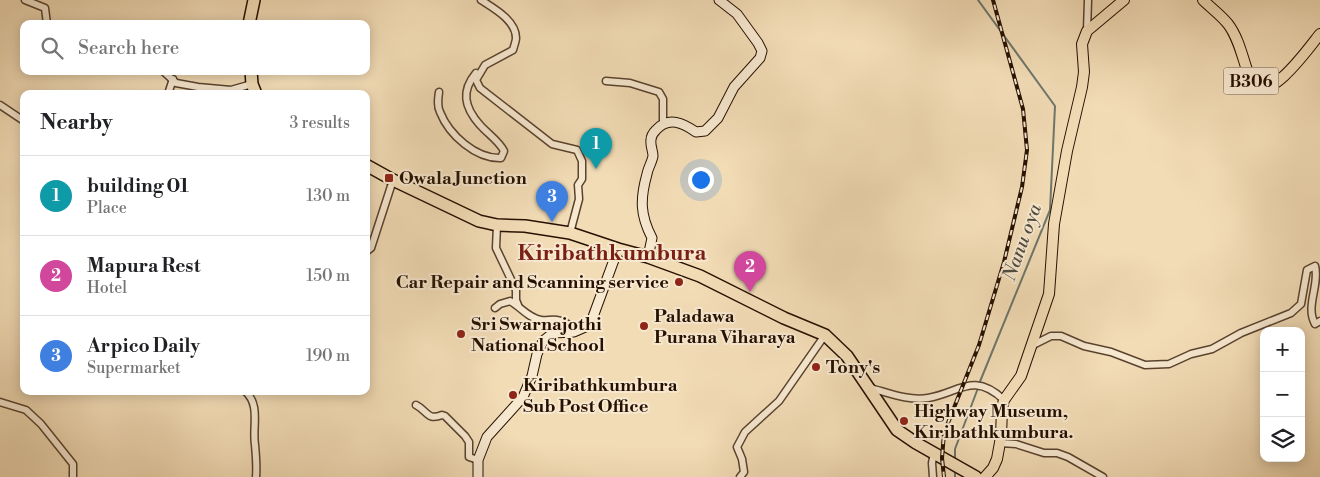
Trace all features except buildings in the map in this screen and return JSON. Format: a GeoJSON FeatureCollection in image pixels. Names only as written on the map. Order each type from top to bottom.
{"type":"FeatureCollection","features":[{"type":"Feature","properties":{"kind":"highway"},"geometry":{"type":"LineString","coordinates":[[250,20],[254,0]]}},
{"type":"Feature","properties":{"kind":"highway"},"geometry":{"type":"LineString","coordinates":[[252,75],[254,89]]}},
{"type":"Feature","properties":{"kind":"highway"},"geometry":{"type":"LineString","coordinates":[[370,167],[479,221],[570,233],[618,250],[648,257],[700,276],[784,318],[825,335],[847,356],[870,387],[897,430],[973,475]]}},
{"type":"Feature","properties":{"kind":"main road"},"geometry":{"type":"LineString","coordinates":[[648,257],[652,238],[644,222],[642,208],[643,186],[653,155],[650,140],[652,134],[663,123],[682,122],[696,132],[704,131],[718,118],[734,87],[760,58],[762,51],[737,14],[718,0]]}},
{"type":"Feature","properties":{"kind":"main road"},"geometry":{"type":"LineString","coordinates":[[986,477],[995,464],[1000,443],[1004,400],[1022,376],[1049,294],[1054,224],[1084,72],[1082,44],[1087,31],[1124,0]]}},
{"type":"Feature","properties":{"kind":"main road","name":"B306"},"geometry":{"type":"LineString","coordinates":[[1203,0],[1228,24],[1237,40],[1252,84],[1260,89],[1268,88],[1277,82],[1320,34]]}},
{"type":"Feature","properties":{"kind":"main road"},"geometry":{"type":"LineString","coordinates":[[478,477],[478,460],[487,437],[523,397],[543,341],[553,333],[573,331],[590,325],[618,250]]}},
{"type":"Feature","properties":{"kind":"street"},"geometry":{"type":"LineString","coordinates":[[25,0],[45,8],[46,20]]}},
{"type":"Feature","properties":{"kind":"street"},"geometry":{"type":"LineString","coordinates":[[439,92],[439,111],[452,132],[474,150],[494,158],[501,158],[504,151],[502,146],[479,124],[465,98],[468,83],[485,65],[513,50],[516,36],[511,23],[481,0]]}},
{"type":"Feature","properties":{"kind":"street"},"geometry":{"type":"LineString","coordinates":[[1087,31],[1088,0]]}},
{"type":"Feature","properties":{"kind":"street"},"geometry":{"type":"LineString","coordinates":[[485,65],[476,80],[480,88],[552,144],[577,150],[582,161],[582,179],[578,185],[579,199],[570,233]]}},
{"type":"Feature","properties":{"kind":"street"},"geometry":{"type":"LineString","coordinates":[[168,75],[176,83],[198,88],[254,89]]}},
{"type":"Feature","properties":{"kind":"street"},"geometry":{"type":"LineString","coordinates":[[169,90],[172,79]]}},
{"type":"Feature","properties":{"kind":"street"},"geometry":{"type":"LineString","coordinates":[[606,81],[630,83],[658,92],[663,99],[663,123]]}},
{"type":"Feature","properties":{"kind":"street"},"geometry":{"type":"LineString","coordinates":[[0,105],[20,118]]}},
{"type":"Feature","properties":{"kind":"street"},"geometry":{"type":"LineString","coordinates":[[370,249],[394,180]]}},
{"type":"Feature","properties":{"kind":"street"},"geometry":{"type":"LineString","coordinates":[[497,224],[496,248],[516,290],[517,302],[527,314],[540,320],[557,320],[569,324],[573,331]]}},
{"type":"Feature","properties":{"kind":"street"},"geometry":{"type":"LineString","coordinates":[[1033,344],[1051,336],[1062,336],[1084,346],[1111,352],[1145,365],[1169,364],[1191,354],[1212,349],[1241,333],[1291,312],[1300,304],[1307,270],[1314,266],[1318,274],[1311,316],[1315,324],[1320,321]]}},
{"type":"Feature","properties":{"kind":"street"},"geometry":{"type":"LineString","coordinates":[[495,308],[500,304],[510,301],[517,302]]}},
{"type":"Feature","properties":{"kind":"street"},"geometry":{"type":"LineString","coordinates":[[740,477],[744,472],[742,459],[737,447],[745,432],[779,401],[825,335]]}},
{"type":"Feature","properties":{"kind":"street"},"geometry":{"type":"LineString","coordinates":[[870,387],[900,397],[927,398],[963,385],[975,385],[996,393],[1004,400]]}},
{"type":"Feature","properties":{"kind":"street"},"geometry":{"type":"LineString","coordinates":[[247,395],[252,403],[256,417],[254,444],[257,455],[256,477]]}},
{"type":"Feature","properties":{"kind":"street"},"geometry":{"type":"LineString","coordinates":[[0,402],[26,410],[41,424],[73,464],[73,477]]}},
{"type":"Feature","properties":{"kind":"street"},"geometry":{"type":"LineString","coordinates":[[416,405],[421,407],[430,416],[445,416],[469,442],[469,457],[478,460]]}},
{"type":"Feature","properties":{"kind":"street"},"geometry":{"type":"LineString","coordinates":[[1000,443],[1016,444],[1044,453],[1063,455],[1103,477]]}},
{"type":"Feature","properties":{"kind":"street"},"geometry":{"type":"LineString","coordinates":[[933,477],[932,463],[934,453]]}},
{"type":"Feature","properties":{"kind":"waterway","name":"Nanu oya"},"geometry":{"type":"LineString","coordinates":[[978,0],[1055,106],[1050,210],[979,384]]}},
{"type":"Feature","properties":{"kind":"waterway","name":"Nanu oya"},"geometry":{"type":"LineString","coordinates":[[955,460],[955,449],[978,388]]}},
{"type":"Feature","properties":{"kind":"waterway","name":"Nanu oya"},"geometry":{"type":"LineString","coordinates":[[955,469],[955,477]]}},
{"type":"Feature","properties":{"kind":"railway"},"geometry":{"type":"LineString","coordinates":[[944,477],[942,458],[944,433],[979,345],[1004,262],[1022,187],[1027,150],[1023,109],[993,0]]}},
{"type":"Feature","properties":{"kind":"place","name":"building 01"},"geometry":{"type":"Point","coordinates":[596,169]}},
{"type":"Feature","properties":{"kind":"place","name":"Owala Junction"},"geometry":{"type":"Point","coordinates":[389,178]}},
{"type":"Feature","properties":{"kind":"place","name":"Arpico Daily"},"geometry":{"type":"Point","coordinates":[552,222]}},
{"type":"Feature","properties":{"kind":"place","name":"Car Repair and Scanning service"},"geometry":{"type":"Point","coordinates":[679,282]}},
{"type":"Feature","properties":{"kind":"place","name":"Mapura Rest"},"geometry":{"type":"Point","coordinates":[750,292]}},
{"type":"Feature","properties":{"kind":"place","name":"Paladawa Purana Viharaya"},"geometry":{"type":"Point","coordinates":[644,326]}},
{"type":"Feature","properties":{"kind":"place","name":"Sri Swarnajothi National School"},"geometry":{"type":"Point","coordinates":[461,334]}},
{"type":"Feature","properties":{"kind":"place","name":"Tony's"},"geometry":{"type":"Point","coordinates":[816,367]}},
{"type":"Feature","properties":{"kind":"place","name":"Kiribathkumbura Sub Post Office"},"geometry":{"type":"Point","coordinates":[513,395]}},
{"type":"Feature","properties":{"kind":"place","name":"Highway Museum, Kiribathkumbura."},"geometry":{"type":"Point","coordinates":[904,421]}},
{"type":"Feature","properties":{"kind":"district","name":"Kiribathkumbura"},"geometry":{"type":"Point","coordinates":[612,252]}}]}
